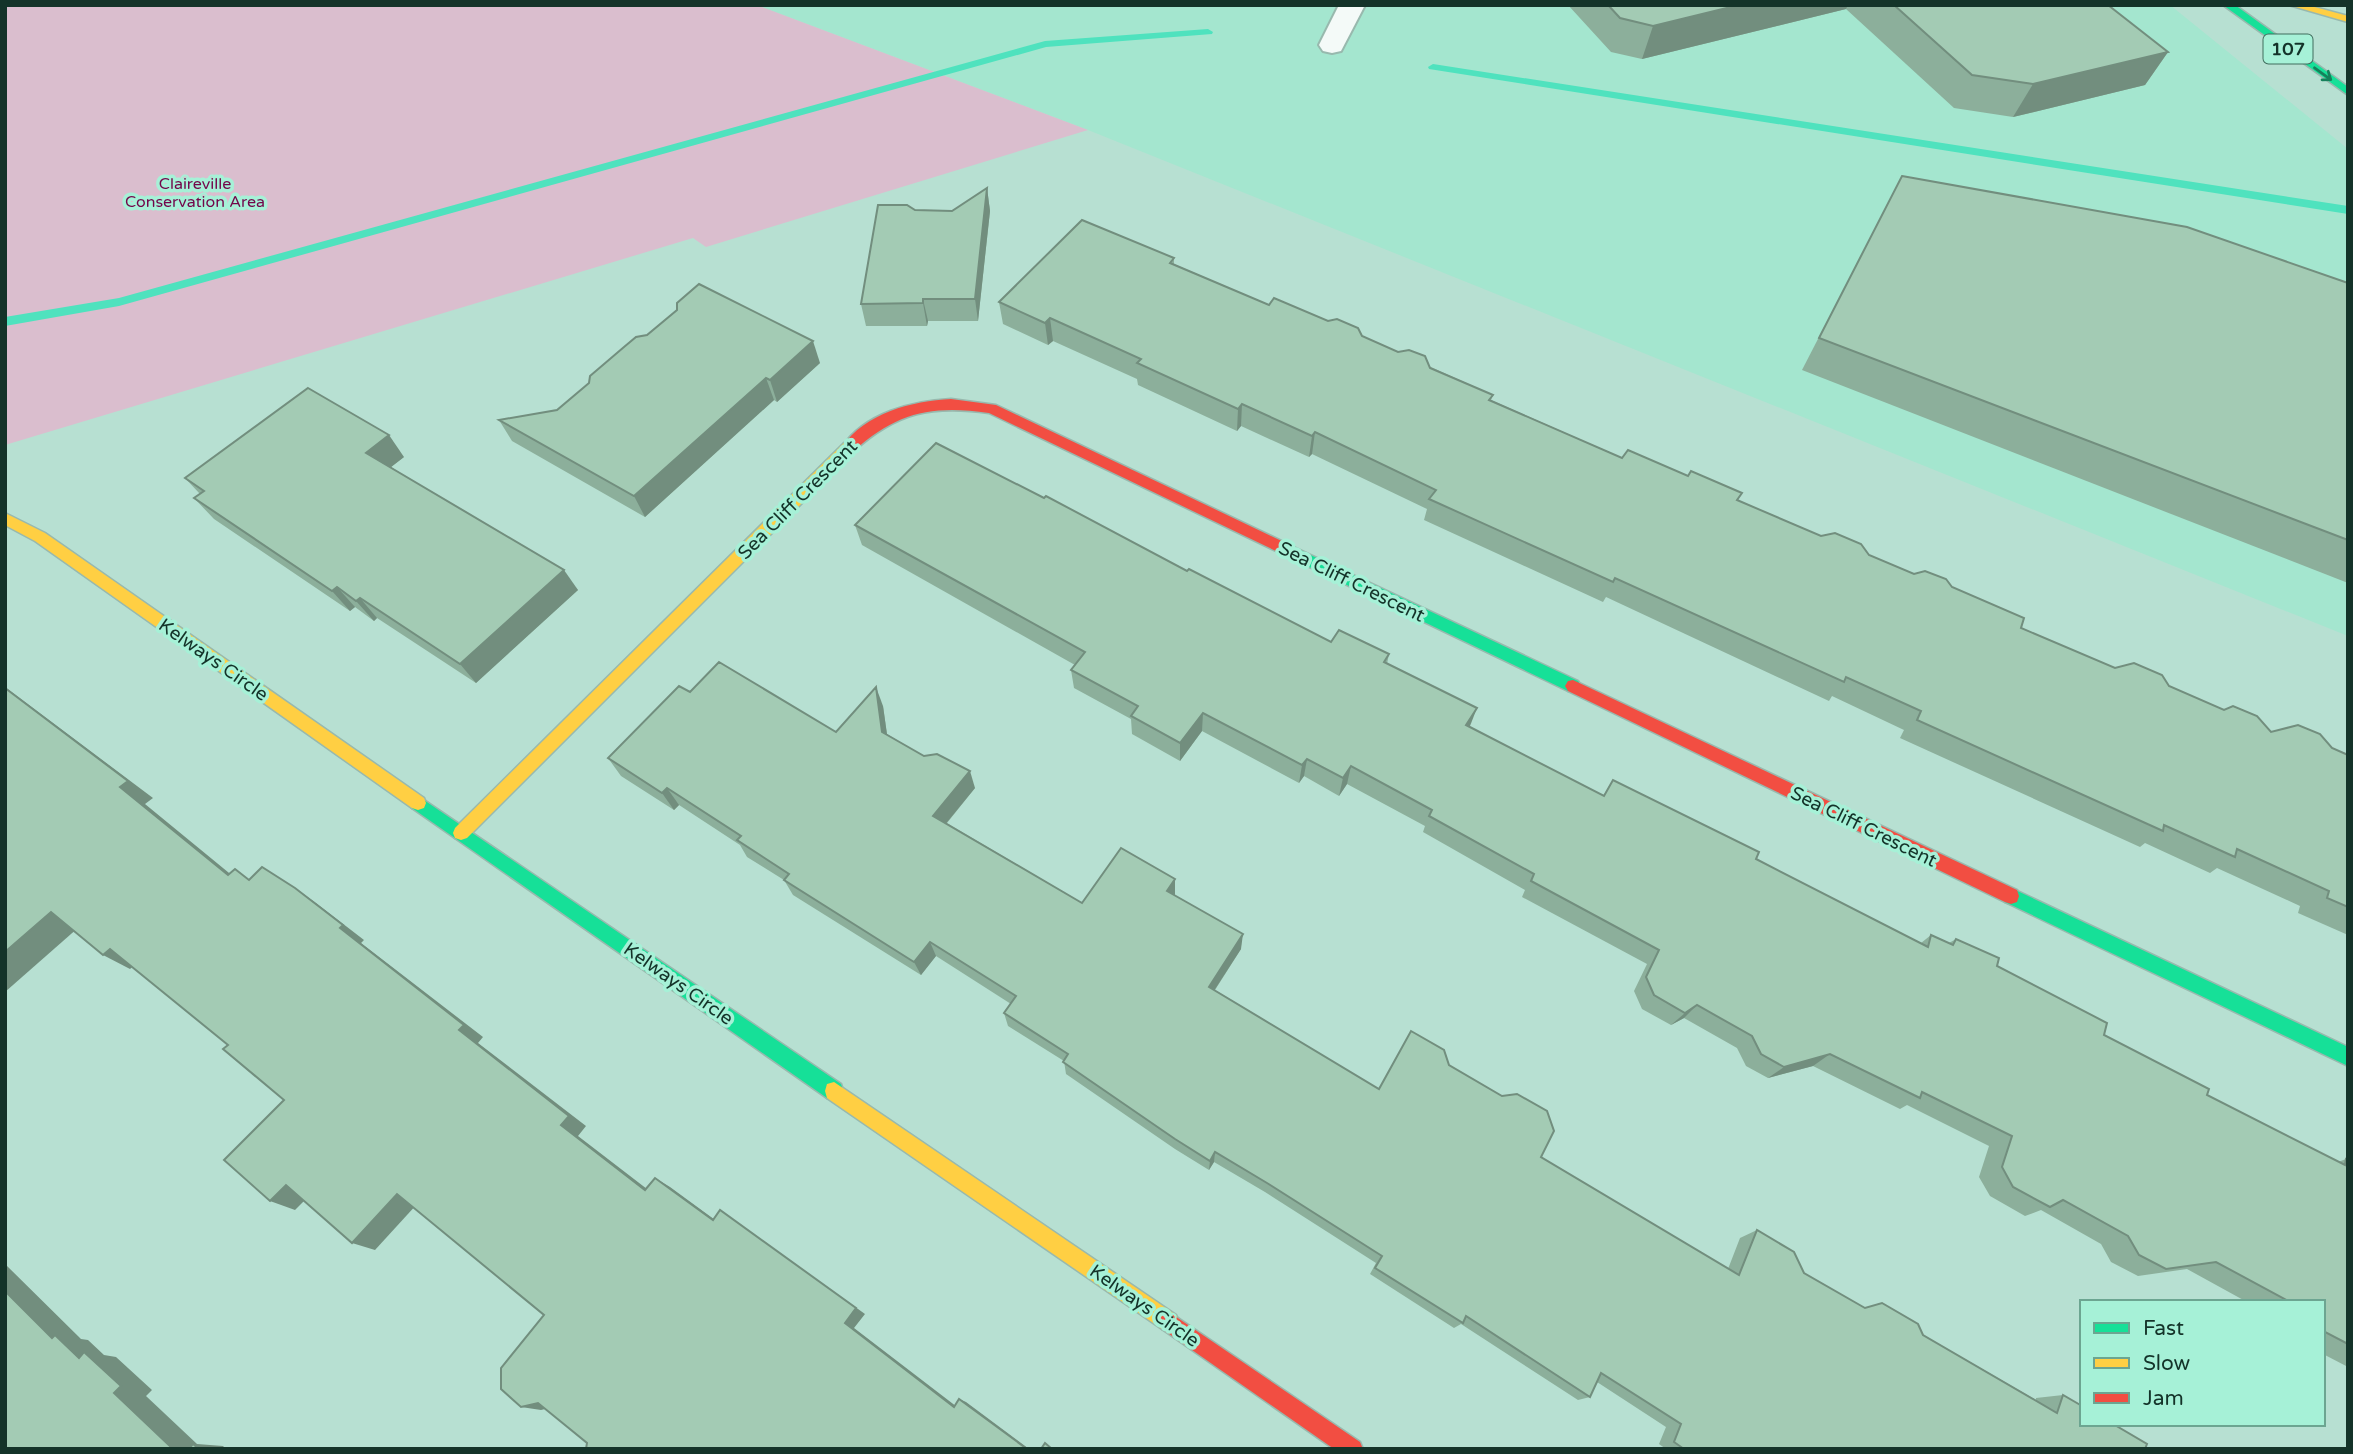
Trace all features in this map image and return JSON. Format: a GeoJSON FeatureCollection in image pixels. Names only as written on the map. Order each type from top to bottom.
{"type":"FeatureCollection","features":[{"type":"Feature","properties":{"kind":"street"},"geometry":{"type":"LineString","coordinates":[[1332,45],[1352,5]]}},
{"type":"Feature","properties":{"kind":"street","name":"107"},"geometry":{"type":"LineString","coordinates":[[2228,5],[2348,92]]}},
{"type":"Feature","properties":{"kind":"street"},"geometry":{"type":"LineString","coordinates":[[2294,5],[2348,19]]}},
{"type":"Feature","properties":{"kind":"street","name":"Sea Cliff Crescent"},"geometry":{"type":"LineString","coordinates":[[461,833],[867,429],[895,413],[926,403],[960,402],[991,408],[1004,414],[2348,1057]]}},
{"type":"Feature","properties":{"kind":"street","name":"Kelways Circle"},"geometry":{"type":"LineString","coordinates":[[5,518],[40,537],[461,833],[1353,1449]]}},
{"type":"Feature","properties":{"kind":"shaded area"},"geometry":{"type":"Polygon","coordinates":[[[757,5],[2170,5],[2348,149],[2348,636],[1088,130],[757,5]]]}},
{"type":"Feature","properties":{"kind":"green space","name":"Claireville Conservation Area"},"geometry":{"type":"Polygon","coordinates":[[[5,5],[757,5],[1088,130],[706,247],[693,238],[5,445],[5,5]]]}},
{"type":"Feature","properties":{"kind":"building"},"geometry":{"type":"Polygon","coordinates":[[[1608,5],[1739,5],[1653,26],[1620,18],[1608,5]]]}},
{"type":"Feature","properties":{"kind":"building"},"geometry":{"type":"Polygon","coordinates":[[[1894,5],[2108,5],[2168,52],[2033,84],[1972,75],[1894,5]]]}},
{"type":"Feature","properties":{"kind":"building"},"geometry":{"type":"Polygon","coordinates":[[[1902,176],[2187,227],[2348,283],[2348,540],[1819,338],[1902,176]]]}},
{"type":"Feature","properties":{"kind":"building"},"geometry":{"type":"Polygon","coordinates":[[[987,188],[975,299],[923,299],[923,303],[861,304],[878,205],[907,205],[915,210],[952,211],[987,188]]]}},
{"type":"Feature","properties":{"kind":"building"},"geometry":{"type":"Polygon","coordinates":[[[1082,220],[1174,258],[1170,263],[1269,305],[1274,298],[1328,321],[1337,319],[1358,328],[1362,336],[1398,352],[1409,350],[1425,356],[1430,368],[1493,395],[1489,400],[1622,458],[1628,450],[1688,476],[1691,471],[1742,493],[1737,500],[1821,536],[1835,533],[1861,544],[1869,555],[1914,574],[1925,571],[1946,579],[1952,587],[2024,618],[2021,628],[2115,668],[2134,663],[2162,675],[2169,686],[2224,710],[2233,706],[2257,716],[2271,732],[2298,725],[2320,734],[2332,748],[2348,755],[2348,907],[2327,898],[2329,891],[2237,849],[2235,857],[2164,825],[2163,831],[1917,720],[1921,711],[1846,677],[1844,682],[1615,578],[1613,582],[1429,499],[1436,490],[1315,432],[1312,436],[1242,404],[1238,409],[1137,363],[1141,359],[1050,318],[1045,323],[999,302],[1082,220]]]}},
{"type":"Feature","properties":{"kind":"building"},"geometry":{"type":"Polygon","coordinates":[[[699,284],[813,341],[770,380],[766,378],[634,496],[499,420],[557,410],[589,383],[590,376],[636,337],[647,335],[677,310],[677,303],[699,284]]]}},
{"type":"Feature","properties":{"kind":"building"},"geometry":{"type":"Polygon","coordinates":[[[308,388],[389,435],[366,453],[564,570],[460,664],[360,598],[356,601],[337,587],[332,591],[194,498],[204,491],[185,478],[308,388]]]}},
{"type":"Feature","properties":{"kind":"building"},"geometry":{"type":"Polygon","coordinates":[[[936,443],[1044,498],[1046,496],[1187,571],[1189,569],[1331,642],[1339,630],[1389,654],[1384,662],[1477,708],[1466,725],[1604,796],[1613,780],[1759,852],[1756,859],[1928,947],[1931,935],[1953,945],[1956,939],[1999,958],[1997,966],[2107,1023],[2104,1035],[2209,1089],[2207,1095],[2345,1165],[2346,1159],[2348,1160],[2348,1344],[2325,1332],[2325,1300],[2286,1300],[2216,1262],[2166,1269],[2139,1255],[2128,1236],[2063,1200],[2050,1207],[2013,1187],[2002,1167],[2012,1136],[1922,1092],[1920,1098],[1830,1054],[1784,1067],[1761,1054],[1752,1036],[1697,1005],[1685,1013],[1654,995],[1646,977],[1659,950],[1531,881],[1534,874],[1429,816],[1432,810],[1351,766],[1343,778],[1307,759],[1302,765],[1203,713],[1180,743],[1131,716],[1138,706],[1071,670],[1085,652],[855,525],[936,443]]]}},
{"type":"Feature","properties":{"kind":"building"},"geometry":{"type":"Polygon","coordinates":[[[719,662],[836,732],[876,687],[882,732],[924,756],[937,754],[970,771],[933,816],[1082,903],[1121,848],[1175,879],[1167,891],[1243,934],[1209,987],[1379,1089],[1411,1031],[1444,1050],[1449,1065],[1502,1096],[1517,1094],[1547,1111],[1554,1131],[1541,1157],[1739,1275],[1757,1230],[1794,1252],[1804,1273],[1865,1308],[1882,1303],[1918,1324],[1923,1335],[2057,1413],[2063,1395],[2080,1405],[2080,1426],[2116,1426],[2147,1444],[2145,1449],[1684,1449],[1674,1442],[1681,1424],[1601,1373],[1590,1397],[1466,1316],[1463,1323],[1375,1268],[1382,1256],[1267,1183],[1215,1152],[1210,1161],[1175,1139],[1063,1062],[1068,1054],[1004,1013],[1016,996],[930,942],[914,962],[784,880],[789,874],[737,840],[741,836],[667,788],[662,793],[608,758],[679,686],[690,692],[719,662]]]}},
{"type":"Feature","properties":{"kind":"building"},"geometry":{"type":"Polygon","coordinates":[[[5,688],[128,781],[120,787],[228,875],[235,869],[249,880],[262,867],[295,888],[343,925],[340,928],[464,1025],[459,1030],[569,1116],[561,1125],[645,1190],[655,1178],[713,1220],[720,1210],[856,1308],[845,1323],[954,1407],[959,1399],[1027,1449],[586,1449],[587,1443],[538,1403],[521,1407],[501,1389],[501,1368],[544,1315],[397,1194],[352,1243],[286,1185],[270,1201],[224,1160],[284,1100],[223,1049],[228,1045],[110,949],[103,955],[51,912],[5,952],[5,688]]]}},
{"type":"Feature","properties":{"kind":"building"},"geometry":{"type":"Polygon","coordinates":[[[5,1291],[52,1338],[55,1335],[79,1358],[84,1352],[121,1386],[114,1393],[173,1449],[5,1449],[5,1291]]]}},
{"type":"Feature","properties":{"kind":"building"},"geometry":{"type":"Polygon","coordinates":[[[1045,1443],[1052,1449],[1041,1449],[1045,1443]]]}},
{"type":"Feature","properties":{"kind":"waterway"},"geometry":{"type":"LineString","coordinates":[[5,322],[119,302],[1045,44],[1208,32]]}},
{"type":"Feature","properties":{"kind":"waterway"},"geometry":{"type":"LineString","coordinates":[[1433,67],[2348,210]]}},
{"type":"Feature","properties":{"kind":"traffic: fast"},"geometry":{"type":"LineString","coordinates":[[2228,5],[2348,92]]}},
{"type":"Feature","properties":{"kind":"traffic: fast"},"geometry":{"type":"LineString","coordinates":[[1283,548],[1573,686]]}},
{"type":"Feature","properties":{"kind":"traffic: fast"},"geometry":{"type":"LineString","coordinates":[[418,803],[834,1091]]}},
{"type":"Feature","properties":{"kind":"traffic: fast"},"geometry":{"type":"LineString","coordinates":[[2011,896],[2348,1057]]}},
{"type":"Feature","properties":{"kind":"traffic: slow"},"geometry":{"type":"LineString","coordinates":[[2294,5],[2348,19]]}},
{"type":"Feature","properties":{"kind":"traffic: slow"},"geometry":{"type":"LineString","coordinates":[[461,833],[849,447]]}},
{"type":"Feature","properties":{"kind":"traffic: slow"},"geometry":{"type":"LineString","coordinates":[[5,518],[40,537],[418,803]]}},
{"type":"Feature","properties":{"kind":"traffic: slow"},"geometry":{"type":"LineString","coordinates":[[834,1091],[1169,1322]]}},
{"type":"Feature","properties":{"kind":"traffic: jam"},"geometry":{"type":"LineString","coordinates":[[849,447],[880,422],[914,408],[951,404],[991,408],[1283,548]]}},
{"type":"Feature","properties":{"kind":"traffic: jam"},"geometry":{"type":"LineString","coordinates":[[1573,686],[2011,896]]}},
{"type":"Feature","properties":{"kind":"traffic: jam"},"geometry":{"type":"LineString","coordinates":[[1169,1322],[1353,1449]]}}]}
